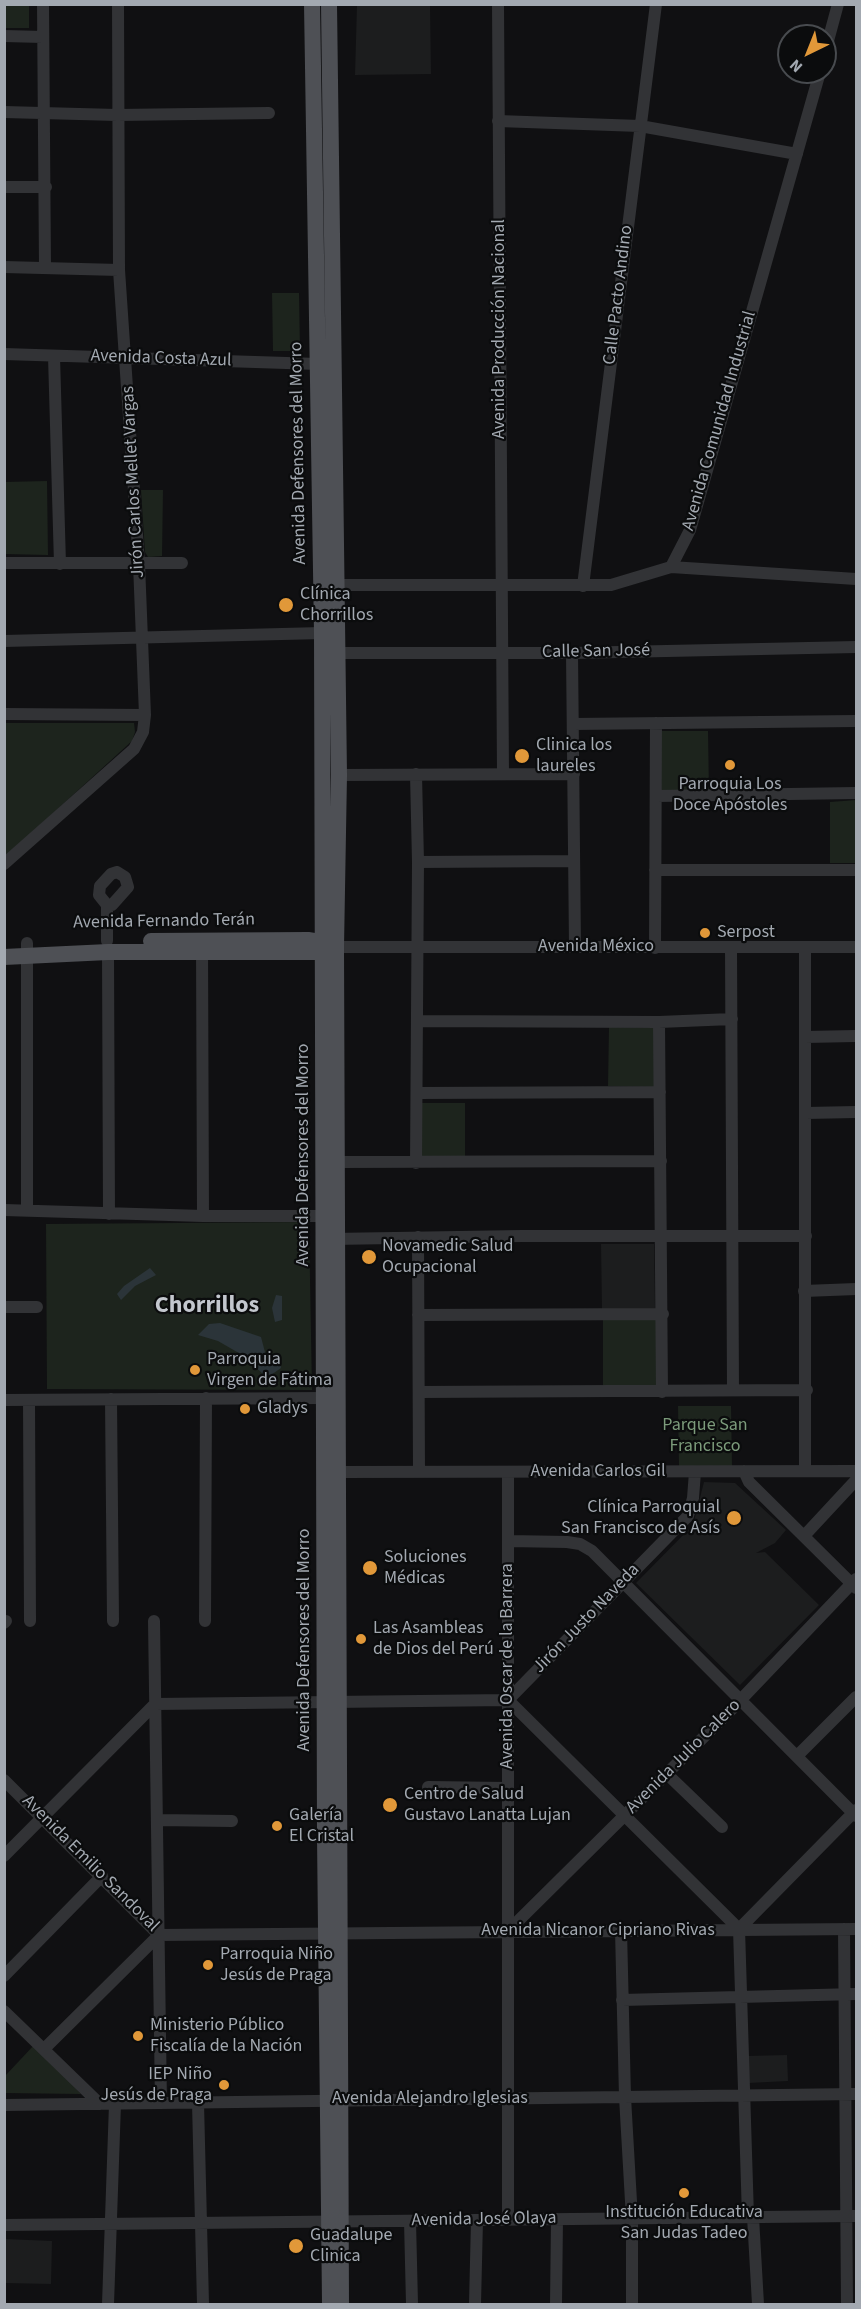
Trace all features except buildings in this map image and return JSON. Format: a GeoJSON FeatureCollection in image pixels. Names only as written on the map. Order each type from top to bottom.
{"type":"FeatureCollection","features":[{"type":"Feature","properties":{"kind":"main road","name":"Avenida Defensores del Morro"},"geometry":{"type":"LineString","coordinates":[[312,4],[318,364],[328,585],[336,652],[339,775],[329,947],[339,1162],[332,1216]]}},
{"type":"Feature","properties":{"kind":"main road","name":"Avenida Defensores del Morro"},"geometry":{"type":"LineString","coordinates":[[329,4],[328,585],[321,633],[329,947],[332,1216],[324,1398],[332,1704],[335,2222],[341,2304]]}},
{"type":"Feature","properties":{"kind":"main road","name":"Avenida Fernando Terán"},"geometry":{"type":"LineString","coordinates":[[4,945],[27,949],[202,946],[315,952],[329,947]]}},
{"type":"Feature","properties":{"kind":"main road","name":"Avenida Fernando Terán"},"geometry":{"type":"LineString","coordinates":[[4,957],[27,949]]}},
{"type":"Feature","properties":{"kind":"main road","name":"Avenida Defensores del Morro"},"geometry":{"type":"LineString","coordinates":[[331,1239],[339,1472],[332,1704]]}},
{"type":"Feature","properties":{"kind":"main road","name":"Avenida Defensores del Morro"},"geometry":{"type":"LineString","coordinates":[[330,2304],[335,2222]]}},
{"type":"Feature","properties":{"kind":"street"},"geometry":{"type":"LineString","coordinates":[[43,4],[42,113],[46,187],[45,268]]}},
{"type":"Feature","properties":{"kind":"street","name":"Jirón Carlos Mellet Vargas"},"geometry":{"type":"LineString","coordinates":[[4,864],[134,749],[143,732],[139,564],[127,358],[119,270],[118,4]]}},
{"type":"Feature","properties":{"kind":"street","name":"Avenida Producción Nacional"},"geometry":{"type":"LineString","coordinates":[[498,4],[503,774]]}},
{"type":"Feature","properties":{"kind":"street","name":"Calle Pacto Andino"},"geometry":{"type":"LineString","coordinates":[[583,586],[656,4]]}},
{"type":"Feature","properties":{"kind":"street"},"geometry":{"type":"LineString","coordinates":[[833,24],[838,4]]}},
{"type":"Feature","properties":{"kind":"street"},"geometry":{"type":"LineString","coordinates":[[4,36],[43,37]]}},
{"type":"Feature","properties":{"kind":"street","name":"Avenida Comunidad Industrial"},"geometry":{"type":"LineString","coordinates":[[671,567],[690,530],[817,84]]}},
{"type":"Feature","properties":{"kind":"street"},"geometry":{"type":"LineString","coordinates":[[4,112],[117,115],[269,113]]}},
{"type":"Feature","properties":{"kind":"street"},"geometry":{"type":"LineString","coordinates":[[498,121],[640,126],[797,154]]}},
{"type":"Feature","properties":{"kind":"street"},"geometry":{"type":"LineString","coordinates":[[4,187],[46,187]]}},
{"type":"Feature","properties":{"kind":"street"},"geometry":{"type":"LineString","coordinates":[[4,267],[119,270]]}},
{"type":"Feature","properties":{"kind":"street","name":"Avenida Costa Azul"},"geometry":{"type":"LineString","coordinates":[[4,354],[318,364]]}},
{"type":"Feature","properties":{"kind":"street"},"geometry":{"type":"LineString","coordinates":[[54,356],[60,564]]}},
{"type":"Feature","properties":{"kind":"street"},"geometry":{"type":"LineString","coordinates":[[4,563],[182,563]]}},
{"type":"Feature","properties":{"kind":"street"},"geometry":{"type":"LineString","coordinates":[[328,585],[583,586],[619,583],[671,567],[856,579]]}},
{"type":"Feature","properties":{"kind":"street"},"geometry":{"type":"LineString","coordinates":[[4,641],[141,640],[321,633]]}},
{"type":"Feature","properties":{"kind":"street","name":"Calle San José"},"geometry":{"type":"LineString","coordinates":[[336,652],[572,653],[856,647]]}},
{"type":"Feature","properties":{"kind":"street"},"geometry":{"type":"LineString","coordinates":[[572,653],[575,947]]}},
{"type":"Feature","properties":{"kind":"street"},"geometry":{"type":"LineString","coordinates":[[4,714],[144,715]]}},
{"type":"Feature","properties":{"kind":"street"},"geometry":{"type":"LineString","coordinates":[[573,724],[856,721]]}},
{"type":"Feature","properties":{"kind":"street"},"geometry":{"type":"LineString","coordinates":[[655,948],[656,723]]}},
{"type":"Feature","properties":{"kind":"street"},"geometry":{"type":"LineString","coordinates":[[416,774],[418,862],[416,1163]]}},
{"type":"Feature","properties":{"kind":"street"},"geometry":{"type":"LineString","coordinates":[[339,775],[574,774]]}},
{"type":"Feature","properties":{"kind":"street"},"geometry":{"type":"LineString","coordinates":[[657,796],[856,793]]}},
{"type":"Feature","properties":{"kind":"street"},"geometry":{"type":"LineString","coordinates":[[418,862],[574,861]]}},
{"type":"Feature","properties":{"kind":"street"},"geometry":{"type":"LineString","coordinates":[[655,870],[856,870]]}},
{"type":"Feature","properties":{"kind":"street"},"geometry":{"type":"LineString","coordinates":[[107,905],[109,1214]]}},
{"type":"Feature","properties":{"kind":"street"},"geometry":{"type":"LineString","coordinates":[[202,946],[203,1216]]}},
{"type":"Feature","properties":{"kind":"street","name":"Avenida México"},"geometry":{"type":"LineString","coordinates":[[329,947],[856,947]]}},
{"type":"Feature","properties":{"kind":"street"},"geometry":{"type":"LineString","coordinates":[[731,947],[734,1390]]}},
{"type":"Feature","properties":{"kind":"street"},"geometry":{"type":"LineString","coordinates":[[805,947],[806,1236],[804,1292],[807,1390],[805,1471]]}},
{"type":"Feature","properties":{"kind":"street"},"geometry":{"type":"LineString","coordinates":[[27,949],[27,1210]]}},
{"type":"Feature","properties":{"kind":"street"},"geometry":{"type":"LineString","coordinates":[[418,1022],[659,1022],[732,1019]]}},
{"type":"Feature","properties":{"kind":"street"},"geometry":{"type":"LineString","coordinates":[[659,1022],[663,1392]]}},
{"type":"Feature","properties":{"kind":"street"},"geometry":{"type":"LineString","coordinates":[[805,1037],[856,1036]]}},
{"type":"Feature","properties":{"kind":"street"},"geometry":{"type":"LineString","coordinates":[[417,1093],[660,1092]]}},
{"type":"Feature","properties":{"kind":"street"},"geometry":{"type":"LineString","coordinates":[[805,1112],[856,1112]]}},
{"type":"Feature","properties":{"kind":"street"},"geometry":{"type":"LineString","coordinates":[[339,1162],[661,1161]]}},
{"type":"Feature","properties":{"kind":"street"},"geometry":{"type":"LineString","coordinates":[[4,1210],[203,1216],[332,1216]]}},
{"type":"Feature","properties":{"kind":"street"},"geometry":{"type":"LineString","coordinates":[[331,1239],[806,1236]]}},
{"type":"Feature","properties":{"kind":"street"},"geometry":{"type":"LineString","coordinates":[[418,1237],[418,1472]]}},
{"type":"Feature","properties":{"kind":"street"},"geometry":{"type":"LineString","coordinates":[[804,1292],[856,1289]]}},
{"type":"Feature","properties":{"kind":"street"},"geometry":{"type":"LineString","coordinates":[[4,1307],[37,1307]]}},
{"type":"Feature","properties":{"kind":"street"},"geometry":{"type":"LineString","coordinates":[[418,1315],[663,1314]]}},
{"type":"Feature","properties":{"kind":"street"},"geometry":{"type":"LineString","coordinates":[[419,1392],[807,1390]]}},
{"type":"Feature","properties":{"kind":"street"},"geometry":{"type":"LineString","coordinates":[[205,1621],[206,1398]]}},
{"type":"Feature","properties":{"kind":"street"},"geometry":{"type":"LineString","coordinates":[[4,1400],[324,1398]]}},
{"type":"Feature","properties":{"kind":"street"},"geometry":{"type":"LineString","coordinates":[[111,1399],[113,1621]]}},
{"type":"Feature","properties":{"kind":"street"},"geometry":{"type":"LineString","coordinates":[[29,1400],[30,1621]]}},
{"type":"Feature","properties":{"kind":"street"},"geometry":{"type":"LineString","coordinates":[[744,1471],[749,1482],[855,1584]]}},
{"type":"Feature","properties":{"kind":"street","name":"Avenida Carlos Gil"},"geometry":{"type":"LineString","coordinates":[[339,1472],[856,1471]]}},
{"type":"Feature","properties":{"kind":"street","name":"Avenida Oscar de la Barrera"},"geometry":{"type":"LineString","coordinates":[[507,1472],[508,2220]]}},
{"type":"Feature","properties":{"kind":"street","name":"Jirón Justo Naveda"},"geometry":{"type":"LineString","coordinates":[[508,1700],[688,1516],[693,1498],[695,1472]]}},
{"type":"Feature","properties":{"kind":"street"},"geometry":{"type":"LineString","coordinates":[[804,1536],[856,1480]]}},
{"type":"Feature","properties":{"kind":"street"},"geometry":{"type":"LineString","coordinates":[[508,1541],[580,1544],[592,1551],[855,1813],[739,1929]]}},
{"type":"Feature","properties":{"kind":"street","name":"Avenida Julio Calero"},"geometry":{"type":"LineString","coordinates":[[508,1931],[855,1584]]}},
{"type":"Feature","properties":{"kind":"street"},"geometry":{"type":"LineString","coordinates":[[154,1621],[161,2103]]}},
{"type":"Feature","properties":{"kind":"street"},"geometry":{"type":"LineString","coordinates":[[797,1756],[856,1697]]}},
{"type":"Feature","properties":{"kind":"street"},"geometry":{"type":"LineString","coordinates":[[4,1856],[155,1704],[332,1704],[508,1700],[739,1929],[744,2096],[758,2304]]}},
{"type":"Feature","properties":{"kind":"street"},"geometry":{"type":"LineString","coordinates":[[667,1774],[722,1827]]}},
{"type":"Feature","properties":{"kind":"street","name":"Avenida Emilio Sandoval"},"geometry":{"type":"LineString","coordinates":[[4,1780],[159,1935],[333,1934]]}},
{"type":"Feature","properties":{"kind":"street"},"geometry":{"type":"LineString","coordinates":[[428,1787],[508,1788]]}},
{"type":"Feature","properties":{"kind":"street"},"geometry":{"type":"LineString","coordinates":[[158,1820],[231,1821]]}},
{"type":"Feature","properties":{"kind":"street"},"geometry":{"type":"LineString","coordinates":[[4,1976],[102,1876]]}},
{"type":"Feature","properties":{"kind":"street"},"geometry":{"type":"LineString","coordinates":[[847,2304],[851,2216],[850,1929]]}},
{"type":"Feature","properties":{"kind":"street","name":"Avenida Nicanor Cipriano Rivas"},"geometry":{"type":"LineString","coordinates":[[333,1934],[850,1929]]}},
{"type":"Feature","properties":{"kind":"street"},"geometry":{"type":"LineString","coordinates":[[621,1930],[625,2097],[632,2218],[632,2304]]}},
{"type":"Feature","properties":{"kind":"street"},"geometry":{"type":"LineString","coordinates":[[44,2049],[159,1935]]}},
{"type":"Feature","properties":{"kind":"street"},"geometry":{"type":"LineString","coordinates":[[622,2000],[851,1994]]}},
{"type":"Feature","properties":{"kind":"street"},"geometry":{"type":"LineString","coordinates":[[4,2010],[100,2104]]}},
{"type":"Feature","properties":{"kind":"street","name":"Avenida Alejandro Iglesias"},"geometry":{"type":"LineString","coordinates":[[4,2105],[850,2094]]}},
{"type":"Feature","properties":{"kind":"street"},"geometry":{"type":"LineString","coordinates":[[198,2103],[203,2304]]}},
{"type":"Feature","properties":{"kind":"street"},"geometry":{"type":"LineString","coordinates":[[108,2304],[115,2104]]}},
{"type":"Feature","properties":{"kind":"street","name":"Avenida José Olaya"},"geometry":{"type":"LineString","coordinates":[[4,2225],[851,2216]]}},
{"type":"Feature","properties":{"kind":"street"},"geometry":{"type":"LineString","coordinates":[[556,2304],[557,2219]]}},
{"type":"Feature","properties":{"kind":"street"},"geometry":{"type":"LineString","coordinates":[[475,2304],[477,2220]]}},
{"type":"Feature","properties":{"kind":"street"},"geometry":{"type":"LineString","coordinates":[[411,2221],[412,2304]]}},
{"type":"Feature","properties":{"kind":"shaded area"},"geometry":{"type":"Polygon","coordinates":[[[357,5],[430,5],[431,74],[355,75],[357,5]]]}},
{"type":"Feature","properties":{"kind":"shaded area"},"geometry":{"type":"Polygon","coordinates":[[[601,1244],[654,1244],[655,1310],[602,1310],[601,1244]]]}},
{"type":"Feature","properties":{"kind":"shaded area"},"geometry":{"type":"Polygon","coordinates":[[[150,1268],[156,1275],[135,1286],[121,1300],[117,1294],[124,1286],[150,1268]]]}},
{"type":"Feature","properties":{"kind":"shaded area"},"geometry":{"type":"Polygon","coordinates":[[[276,1295],[282,1296],[282,1320],[275,1322],[272,1308],[276,1295]]]}},
{"type":"Feature","properties":{"kind":"shaded area"},"geometry":{"type":"Polygon","coordinates":[[[220,1323],[261,1337],[266,1356],[280,1362],[281,1368],[271,1375],[264,1375],[244,1356],[218,1341],[198,1335],[209,1324],[220,1323]]]}},
{"type":"Feature","properties":{"kind":"shaded area"},"geometry":{"type":"Polygon","coordinates":[[[704,1482],[735,1483],[786,1530],[775,1543],[756,1553],[765,1552],[819,1605],[740,1685],[636,1583],[693,1525],[704,1482]]]}},
{"type":"Feature","properties":{"kind":"shaded area"},"geometry":{"type":"Polygon","coordinates":[[[787,2055],[788,2081],[748,2083],[747,2056],[787,2055]]]}},
{"type":"Feature","properties":{"kind":"shaded area"},"geometry":{"type":"Polygon","coordinates":[[[5,2239],[52,2241],[51,2284],[5,2283],[5,2239]]]}},
{"type":"Feature","properties":{"kind":"green space"},"geometry":{"type":"Polygon","coordinates":[[[5,4],[29,5],[29,28],[5,28],[5,4]]]}},
{"type":"Feature","properties":{"kind":"green space"},"geometry":{"type":"Polygon","coordinates":[[[272,293],[299,293],[300,351],[273,351],[272,293]]]}},
{"type":"Feature","properties":{"kind":"green space"},"geometry":{"type":"Polygon","coordinates":[[[47,481],[48,555],[5,554],[5,482],[47,481]]]}},
{"type":"Feature","properties":{"kind":"green space"},"geometry":{"type":"Polygon","coordinates":[[[141,490],[163,490],[162,556],[148,557],[145,552],[141,490]]]}},
{"type":"Feature","properties":{"kind":"green space"},"geometry":{"type":"Polygon","coordinates":[[[5,723],[134,723],[135,732],[132,741],[5,857],[5,723]]]}},
{"type":"Feature","properties":{"kind":"green space"},"geometry":{"type":"Polygon","coordinates":[[[660,731],[708,731],[709,792],[661,792],[660,731]]]}},
{"type":"Feature","properties":{"kind":"green space"},"geometry":{"type":"Polygon","coordinates":[[[856,800],[856,863],[830,863],[830,802],[856,800]]]}},
{"type":"Feature","properties":{"kind":"green space"},"geometry":{"type":"Polygon","coordinates":[[[609,1027],[655,1028],[654,1087],[608,1086],[609,1027]]]}},
{"type":"Feature","properties":{"kind":"green space"},"geometry":{"type":"Polygon","coordinates":[[[422,1103],[465,1103],[465,1160],[422,1160],[422,1103]]]}},
{"type":"Feature","properties":{"kind":"green space"},"geometry":{"type":"Polygon","coordinates":[[[309,1222],[312,1390],[47,1389],[46,1224],[309,1222]]]}},
{"type":"Feature","properties":{"kind":"green space"},"geometry":{"type":"Polygon","coordinates":[[[603,1320],[656,1320],[656,1388],[603,1388],[603,1320]]]}},
{"type":"Feature","properties":{"kind":"green space","name":"Parque San Francisco"},"geometry":{"type":"Polygon","coordinates":[[[678,1406],[731,1406],[732,1466],[679,1466],[678,1406]]]}},
{"type":"Feature","properties":{"kind":"green space"},"geometry":{"type":"Polygon","coordinates":[[[35,2044],[81,2094],[5,2093],[5,2076],[35,2044]]]}},
{"type":"Feature","properties":{"kind":"place","name":"Clínica Chorrillos"},"geometry":{"type":"Point","coordinates":[286,605]}},
{"type":"Feature","properties":{"kind":"place","name":"Clinica los laureles"},"geometry":{"type":"Point","coordinates":[522,756]}},
{"type":"Feature","properties":{"kind":"place","name":"Parroquia Los Doce Apóstoles"},"geometry":{"type":"Point","coordinates":[730,765]}},
{"type":"Feature","properties":{"kind":"place","name":"Serpost"},"geometry":{"type":"Point","coordinates":[705,933]}},
{"type":"Feature","properties":{"kind":"place","name":"Novamedic Salud Ocupacional"},"geometry":{"type":"Point","coordinates":[369,1257]}},
{"type":"Feature","properties":{"kind":"place","name":"Parroquia Virgen de Fátima"},"geometry":{"type":"Point","coordinates":[195,1370]}},
{"type":"Feature","properties":{"kind":"place","name":"Gladys"},"geometry":{"type":"Point","coordinates":[245,1409]}},
{"type":"Feature","properties":{"kind":"place","name":"Clínica Parroquial San Francisco de Asís"},"geometry":{"type":"Point","coordinates":[734,1518]}},
{"type":"Feature","properties":{"kind":"place","name":"Soluciones Médicas"},"geometry":{"type":"Point","coordinates":[370,1568]}},
{"type":"Feature","properties":{"kind":"place","name":"Las Asambleas de Dios del Perú"},"geometry":{"type":"Point","coordinates":[361,1639]}},
{"type":"Feature","properties":{"kind":"place","name":"Centro de Salud Gustavo Lanatta Lujan"},"geometry":{"type":"Point","coordinates":[390,1805]}},
{"type":"Feature","properties":{"kind":"place","name":"Galería El Cristal"},"geometry":{"type":"Point","coordinates":[277,1826]}},
{"type":"Feature","properties":{"kind":"place","name":"Parroquia Niño Jesús de Praga"},"geometry":{"type":"Point","coordinates":[208,1965]}},
{"type":"Feature","properties":{"kind":"place","name":"Ministerio Público Fiscalía de la Nación"},"geometry":{"type":"Point","coordinates":[138,2036]}},
{"type":"Feature","properties":{"kind":"place","name":"IEP Niño Jesús de Praga"},"geometry":{"type":"Point","coordinates":[224,2085]}},
{"type":"Feature","properties":{"kind":"place","name":"Institución Educativa San Judas Tadeo"},"geometry":{"type":"Point","coordinates":[684,2193]}},
{"type":"Feature","properties":{"kind":"place","name":"Guadalupe Clinica"},"geometry":{"type":"Point","coordinates":[296,2246]}},
{"type":"Feature","properties":{"kind":"district","name":"Chorrillos"},"geometry":{"type":"Point","coordinates":[207,1307]}}]}
